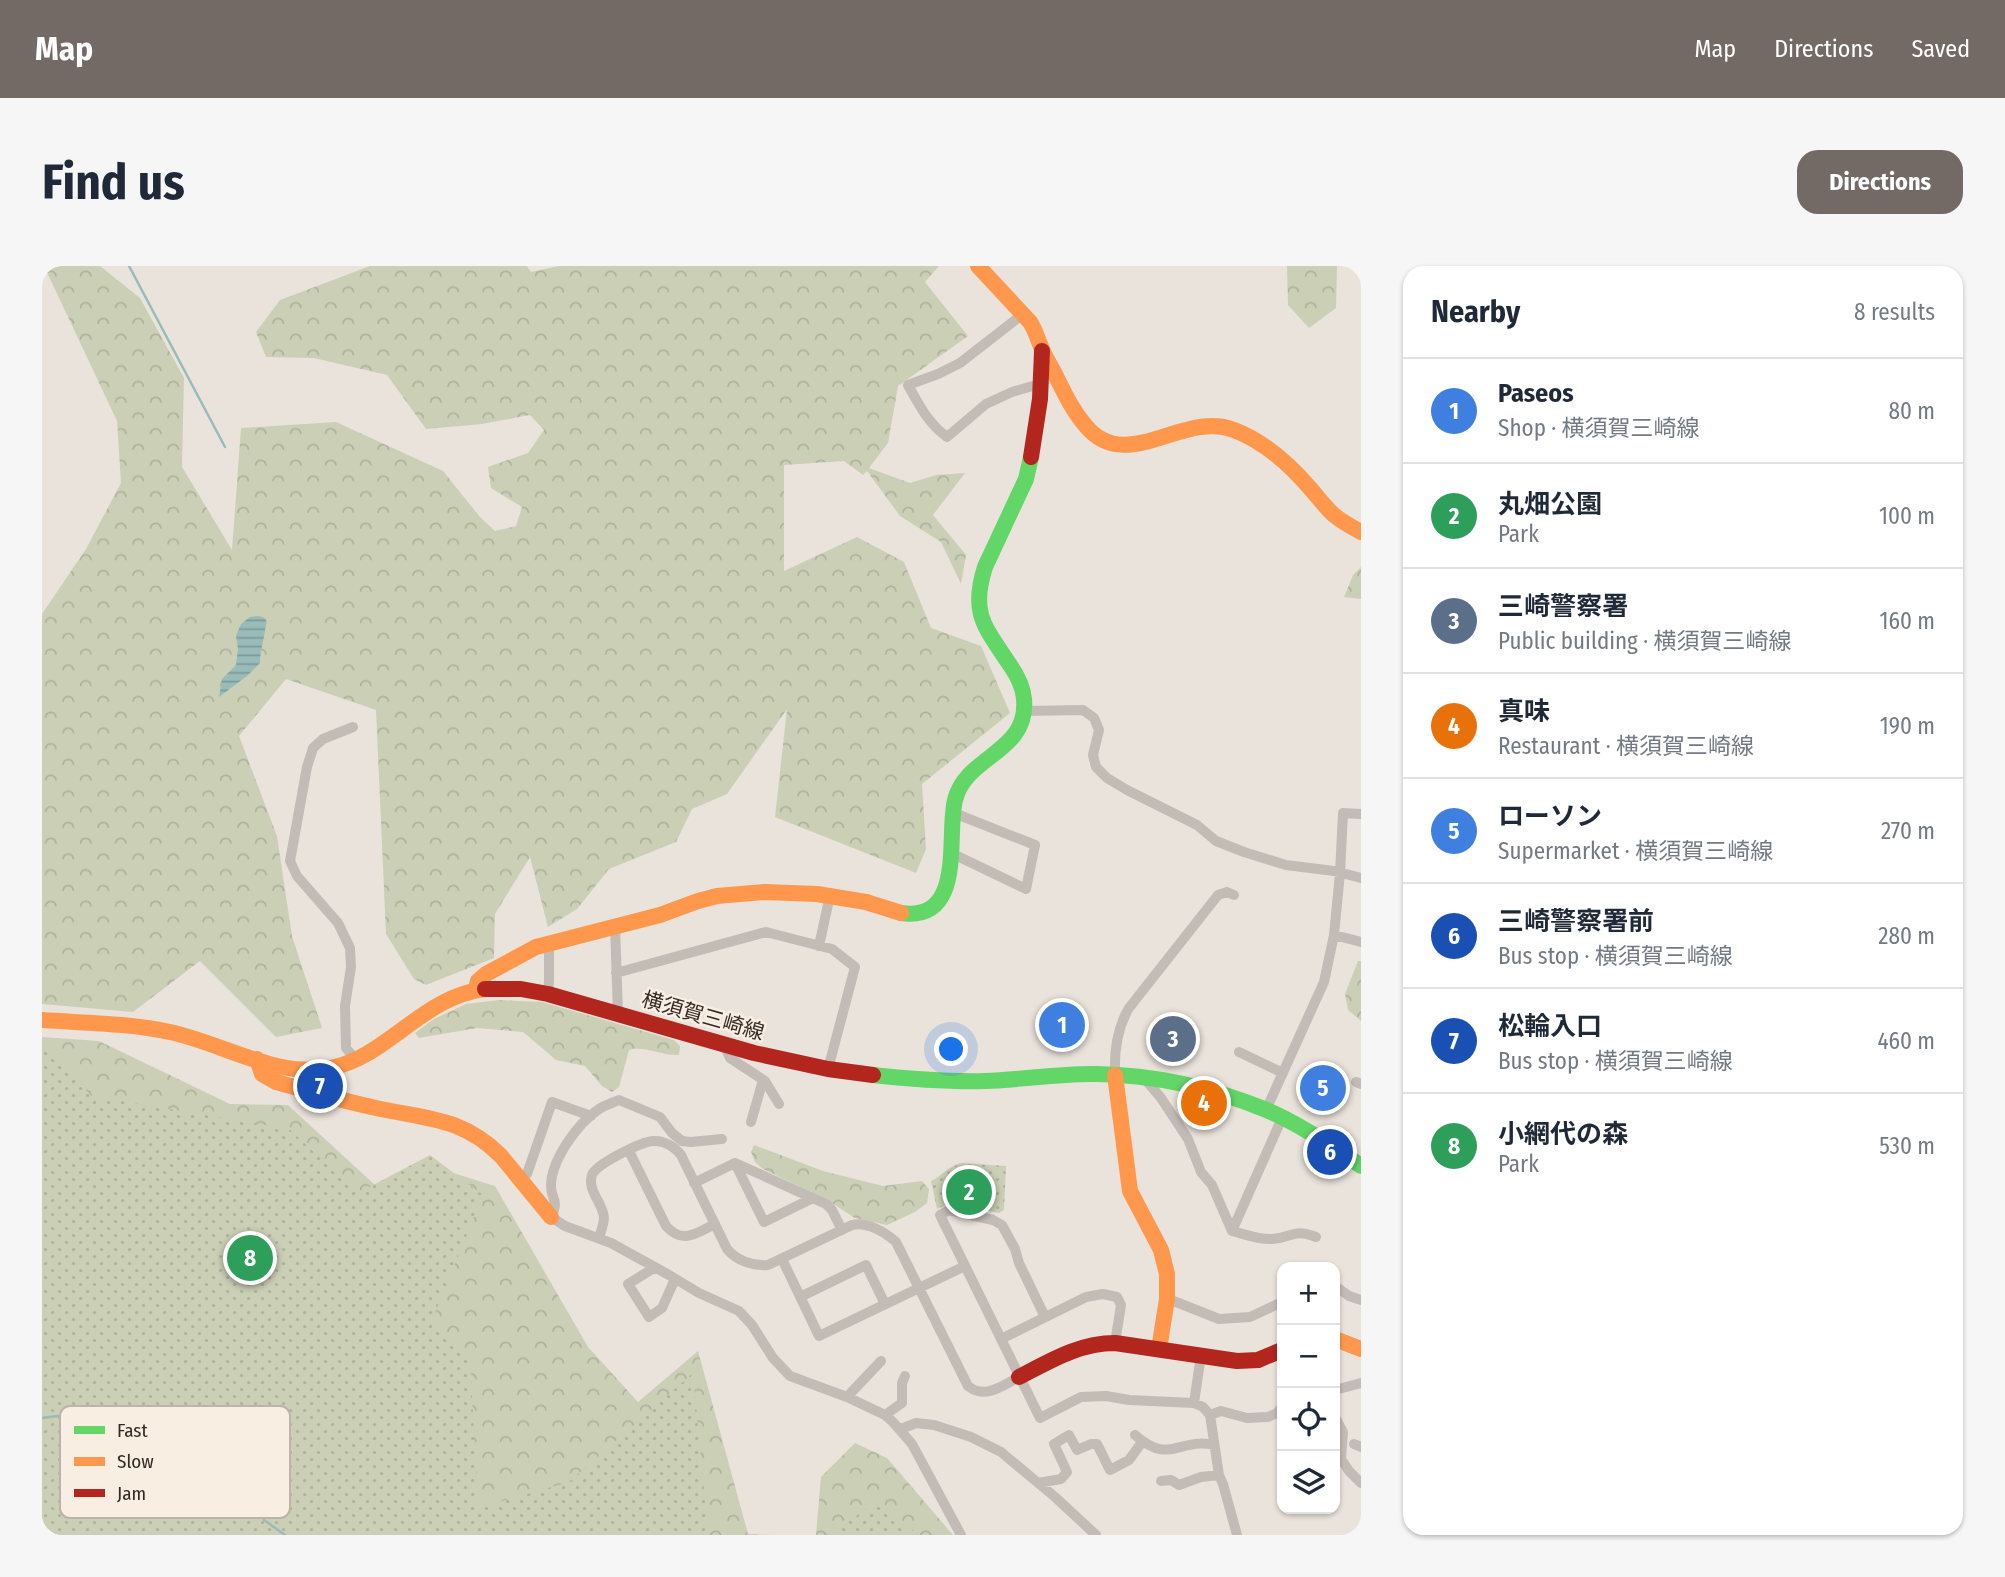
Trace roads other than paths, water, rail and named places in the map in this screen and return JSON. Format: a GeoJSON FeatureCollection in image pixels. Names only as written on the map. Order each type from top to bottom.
{"type":"FeatureCollection","features":[{"type":"Feature","properties":{"kind":"street"},"geometry":{"type":"LineString","coordinates":[[978,266],[1035,330],[1042,351],[1072,409],[1089,431],[1102,441],[1132,444],[1155,440],[1197,426],[1221,425],[1248,436],[1274,453],[1330,512],[1361,532]]}},
{"type":"Feature","properties":{"kind":"street"},"geometry":{"type":"LineString","coordinates":[[1023,314],[960,363],[908,385],[934,428],[947,437],[986,404],[1012,392],[1043,383]]}},
{"type":"Feature","properties":{"kind":"street"},"geometry":{"type":"LineString","coordinates":[[476,989],[478,981],[486,974],[541,944],[664,914],[704,899],[732,894],[772,892],[831,895],[907,914],[925,911],[937,903],[945,891],[949,872],[956,797],[962,783],[975,769],[1011,741],[1020,728],[1024,711],[1020,681],[990,635],[979,610],[979,590],[990,555],[1027,476],[1043,383],[1042,351]]}},
{"type":"Feature","properties":{"kind":"street"},"geometry":{"type":"LineString","coordinates":[[1024,711],[1083,710],[1089,713],[1099,730],[1093,755],[1096,767],[1127,790],[1196,827],[1216,841],[1286,865],[1361,878]]}},
{"type":"Feature","properties":{"kind":"street"},"geometry":{"type":"LineString","coordinates":[[353,727],[323,738],[313,748],[307,766],[290,861],[297,876],[338,923],[350,948],[345,1038],[346,1048],[356,1060]]}},
{"type":"Feature","properties":{"kind":"street"},"geometry":{"type":"LineString","coordinates":[[951,853],[1026,889],[1035,845],[954,813]]}},
{"type":"Feature","properties":{"kind":"street"},"geometry":{"type":"LineString","coordinates":[[1266,1110],[1324,982],[1334,935],[1343,813],[1361,814]]}},
{"type":"Feature","properties":{"kind":"street"},"geometry":{"type":"LineString","coordinates":[[1159,1349],[1167,1272],[1164,1258],[1130,1191],[1115,1074],[1120,1027],[1129,1008],[1218,895],[1227,892],[1234,895]]}},
{"type":"Feature","properties":{"kind":"street"},"geometry":{"type":"LineString","coordinates":[[820,946],[831,895]]}},
{"type":"Feature","properties":{"kind":"street"},"geometry":{"type":"LineString","coordinates":[[615,925],[618,1014]]}},
{"type":"Feature","properties":{"kind":"street"},"geometry":{"type":"LineString","coordinates":[[616,974],[766,932],[832,949],[855,967],[828,1069]]}},
{"type":"Feature","properties":{"kind":"street"},"geometry":{"type":"LineString","coordinates":[[1334,935],[1361,942]]}},
{"type":"Feature","properties":{"kind":"street"},"geometry":{"type":"LineString","coordinates":[[548,994],[549,942]]}},
{"type":"Feature","properties":{"kind":"street","name":"横須賀三崎線"},"geometry":{"type":"LineString","coordinates":[[42,1020],[169,1032],[284,1066],[333,1068],[356,1060],[433,1007],[462,993],[476,989],[515,987],[773,1058],[888,1078],[1004,1081],[1077,1074],[1142,1076],[1208,1091],[1266,1110],[1326,1142],[1361,1166]]}},
{"type":"Feature","properties":{"kind":"street"},"geometry":{"type":"LineString","coordinates":[[724,1045],[730,1058],[763,1080],[779,1104]]}},
{"type":"Feature","properties":{"kind":"street"},"geometry":{"type":"LineString","coordinates":[[1239,1052],[1283,1073]]}},
{"type":"Feature","properties":{"kind":"street"},"geometry":{"type":"LineString","coordinates":[[257,1059],[258,1068],[264,1077],[276,1082],[376,1108],[430,1116],[456,1125],[492,1147],[551,1217],[565,1226],[599,1238],[743,1314],[772,1358],[790,1376],[847,1397],[885,1415],[901,1429],[912,1444],[961,1535]]}},
{"type":"Feature","properties":{"kind":"street"},"geometry":{"type":"LineString","coordinates":[[1142,1076],[1161,1098],[1188,1139],[1232,1231]]}},
{"type":"Feature","properties":{"kind":"street"},"geometry":{"type":"LineString","coordinates":[[751,1122],[763,1080]]}},
{"type":"Feature","properties":{"kind":"street"},"geometry":{"type":"LineString","coordinates":[[551,1217],[556,1206],[551,1184],[558,1159],[569,1138],[599,1108],[619,1100],[660,1117],[682,1141],[722,1139]]}},
{"type":"Feature","properties":{"kind":"street"},"geometry":{"type":"LineString","coordinates":[[521,1180],[527,1174],[552,1102],[591,1116]]}},
{"type":"Feature","properties":{"kind":"street"},"geometry":{"type":"LineString","coordinates":[[1232,1231],[1282,1118]]}},
{"type":"Feature","properties":{"kind":"street"},"geometry":{"type":"LineString","coordinates":[[599,1238],[604,1219],[592,1186],[593,1174],[601,1165],[650,1141],[667,1143],[678,1151],[727,1249],[737,1259],[763,1266],[858,1224],[864,1224],[893,1238],[971,1389],[987,1392],[1078,1348],[1092,1344],[1115,1343],[1237,1361],[1252,1361],[1277,1352]]}},
{"type":"Feature","properties":{"kind":"street"},"geometry":{"type":"LineString","coordinates":[[629,1151],[666,1226],[671,1231],[679,1236],[688,1236],[715,1224]]}},
{"type":"Feature","properties":{"kind":"street"},"geometry":{"type":"LineString","coordinates":[[694,1183],[735,1163]]}},
{"type":"Feature","properties":{"kind":"street"},"geometry":{"type":"LineString","coordinates":[[735,1163],[764,1222],[813,1198]]}},
{"type":"Feature","properties":{"kind":"street"},"geometry":{"type":"LineString","coordinates":[[735,1163],[826,1204],[842,1230]]}},
{"type":"Feature","properties":{"kind":"street"},"geometry":{"type":"LineString","coordinates":[[1045,1317],[1002,1225],[993,1220],[949,1210],[940,1214],[1040,1418],[1082,1396],[1194,1403],[1203,1407],[1210,1415],[1219,1475],[1237,1535]]}},
{"type":"Feature","properties":{"kind":"street"},"geometry":{"type":"LineString","coordinates":[[1232,1231],[1264,1239],[1302,1232],[1316,1237]]}},
{"type":"Feature","properties":{"kind":"street"},"geometry":{"type":"LineString","coordinates":[[782,1259],[819,1336],[965,1266]]}},
{"type":"Feature","properties":{"kind":"street"},"geometry":{"type":"LineString","coordinates":[[800,1297],[866,1265],[885,1304]]}},
{"type":"Feature","properties":{"kind":"street"},"geometry":{"type":"LineString","coordinates":[[654,1268],[628,1284],[649,1317],[662,1308],[675,1279]]}},
{"type":"Feature","properties":{"kind":"street"},"geometry":{"type":"LineString","coordinates":[[1340,1290],[1361,1300]]}},
{"type":"Feature","properties":{"kind":"street"},"geometry":{"type":"LineString","coordinates":[[1001,1339],[1094,1295],[1103,1294],[1120,1300],[1115,1343]]}},
{"type":"Feature","properties":{"kind":"street"},"geometry":{"type":"LineString","coordinates":[[1166,1298],[1219,1320],[1250,1317],[1277,1304]]}},
{"type":"Feature","properties":{"kind":"street"},"geometry":{"type":"LineString","coordinates":[[1340,1341],[1361,1349]]}},
{"type":"Feature","properties":{"kind":"street"},"geometry":{"type":"LineString","coordinates":[[1194,1403],[1201,1356]]}},
{"type":"Feature","properties":{"kind":"street"},"geometry":{"type":"LineString","coordinates":[[847,1397],[881,1361]]}},
{"type":"Feature","properties":{"kind":"street"},"geometry":{"type":"LineString","coordinates":[[885,1415],[902,1403],[902,1383],[905,1376]]}},
{"type":"Feature","properties":{"kind":"street"},"geometry":{"type":"LineString","coordinates":[[1340,1389],[1361,1383]]}},
{"type":"Feature","properties":{"kind":"street"},"geometry":{"type":"LineString","coordinates":[[1210,1415],[1221,1411],[1247,1418],[1268,1417],[1277,1413]]}},
{"type":"Feature","properties":{"kind":"street"},"geometry":{"type":"LineString","coordinates":[[901,1429],[916,1423],[944,1427],[971,1437],[1008,1457],[1096,1535]]}},
{"type":"Feature","properties":{"kind":"street"},"geometry":{"type":"LineString","coordinates":[[1340,1426],[1343,1432],[1341,1459],[1361,1483]]}},
{"type":"Feature","properties":{"kind":"street"},"geometry":{"type":"LineString","coordinates":[[1038,1483],[1061,1479],[1067,1472],[1054,1444],[1069,1435],[1077,1450],[1097,1444],[1110,1470],[1129,1461],[1138,1438],[1150,1448],[1164,1451],[1195,1445],[1214,1445]]}},
{"type":"Feature","properties":{"kind":"street"},"geometry":{"type":"LineString","coordinates":[[1161,1480],[1171,1480],[1179,1485],[1201,1477],[1219,1475]]}},
{"type":"Feature","properties":{"kind":"water"},"geometry":{"type":"Polygon","coordinates":[[[259,616],[266,620],[260,663],[219,697],[222,679],[236,665],[236,636],[241,624],[250,617],[259,616]]]}},
{"type":"Feature","properties":{"kind":"waterway"},"geometry":{"type":"LineString","coordinates":[[129,266],[225,447]]}},
{"type":"Feature","properties":{"kind":"waterway"},"geometry":{"type":"LineString","coordinates":[[42,1418],[60,1416]]}},
{"type":"Feature","properties":{"kind":"waterway"},"geometry":{"type":"LineString","coordinates":[[263,1518],[285,1535]]}},
{"type":"Feature","properties":{"kind":"place","name":"Paseos"},"geometry":{"type":"Point","coordinates":[1062,1025]}},
{"type":"Feature","properties":{"kind":"place","name":"三崎警察署"},"geometry":{"type":"Point","coordinates":[1173,1039]}},
{"type":"Feature","properties":{"kind":"place","name":"松輪入口"},"geometry":{"type":"Point","coordinates":[320,1086]}},
{"type":"Feature","properties":{"kind":"place","name":"ローソン"},"geometry":{"type":"Point","coordinates":[1323,1088]}},
{"type":"Feature","properties":{"kind":"place","name":"真味"},"geometry":{"type":"Point","coordinates":[1204,1103]}},
{"type":"Feature","properties":{"kind":"place","name":"三崎警察署前"},"geometry":{"type":"Point","coordinates":[1330,1152]}},
{"type":"Feature","properties":{"kind":"place","name":"丸畑公園"},"geometry":{"type":"Point","coordinates":[969,1192]}},
{"type":"Feature","properties":{"kind":"place","name":"小網代の森"},"geometry":{"type":"Point","coordinates":[250,1258]}}]}
